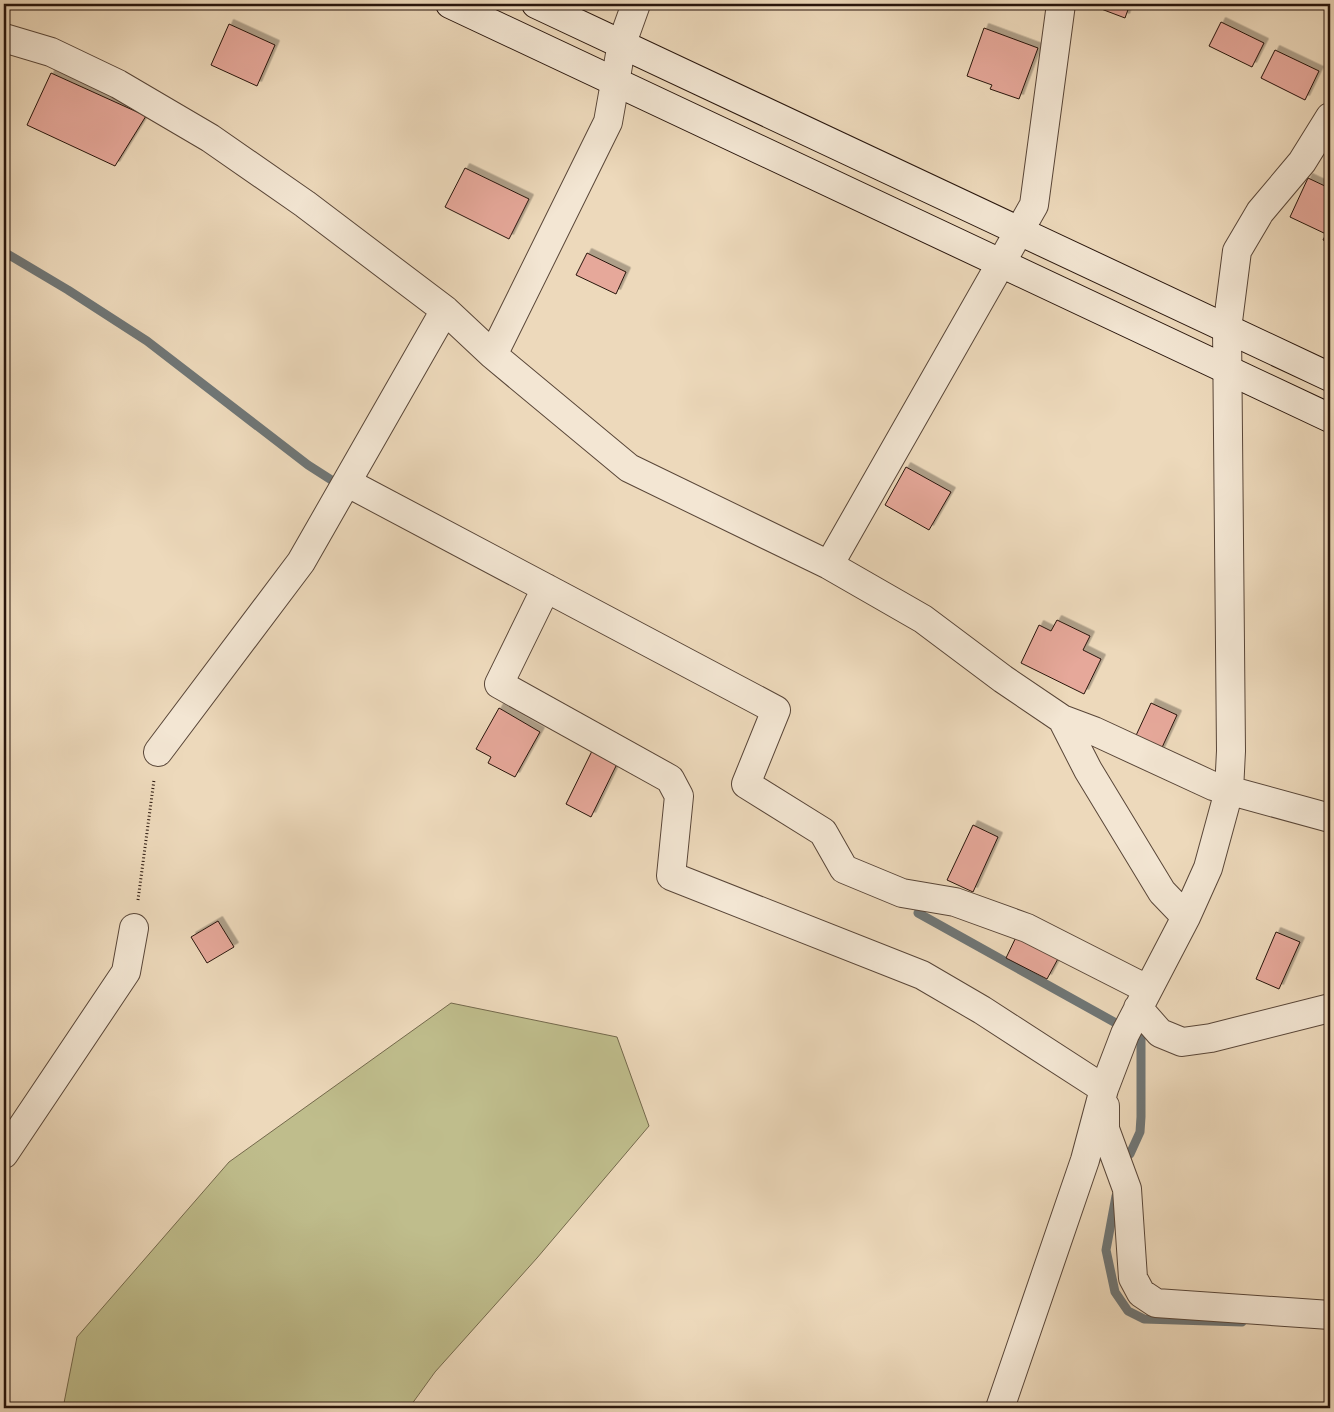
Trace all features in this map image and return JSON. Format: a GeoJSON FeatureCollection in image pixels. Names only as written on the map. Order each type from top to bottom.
{"type":"FeatureCollection","features":[{"type":"Feature","properties":{"kind":"street"},"geometry":{"type":"LineString","coordinates":[[450,4],[1330,418]]}},
{"type":"Feature","properties":{"kind":"street"},"geometry":{"type":"LineString","coordinates":[[536,4],[1330,377]]}},
{"type":"Feature","properties":{"kind":"street"},"geometry":{"type":"LineString","coordinates":[[493,355],[608,122],[622,43],[636,4]]}},
{"type":"Feature","properties":{"kind":"street"},"geometry":{"type":"LineString","coordinates":[[829,565],[1034,205],[1061,4]]}},
{"type":"Feature","properties":{"kind":"street"},"geometry":{"type":"LineString","coordinates":[[4,38],[60,56],[118,84],[210,138],[305,204],[445,310],[493,355],[630,468],[829,565],[924,620],[1003,679],[1062,719],[1094,731],[1213,786],[1330,818]]}},
{"type":"Feature","properties":{"kind":"street"},"geometry":{"type":"LineString","coordinates":[[1000,1408],[1085,1160],[1104,1089],[1135,1012],[1186,917],[1208,868],[1229,791],[1231,741],[1229,371],[1227,329],[1237,251],[1260,212],[1302,162],[1330,117]]}},
{"type":"Feature","properties":{"kind":"street"},"geometry":{"type":"LineString","coordinates":[[158,752],[301,562],[348,483],[445,310]]}},
{"type":"Feature","properties":{"kind":"street"},"geometry":{"type":"LineString","coordinates":[[348,483],[776,710],[746,784],[823,832],[844,869],[902,894],[955,902],[1027,928],[1160,1033],[1182,1042],[1211,1038],[1330,1008]]}},
{"type":"Feature","properties":{"kind":"street"},"geometry":{"type":"LineString","coordinates":[[546,588],[499,684],[670,779],[679,796],[671,876],[922,975],[982,1010],[1104,1089]]}},
{"type":"Feature","properties":{"kind":"street"},"geometry":{"type":"LineString","coordinates":[[1062,719],[1088,770],[1162,892],[1186,917]]}},
{"type":"Feature","properties":{"kind":"street"},"geometry":{"type":"LineString","coordinates":[[4,1154],[126,972],[134,928]]}},
{"type":"Feature","properties":{"kind":"street"},"geometry":{"type":"LineString","coordinates":[[1104,1089],[1105,1129],[1127,1189],[1133,1278],[1141,1293],[1156,1303],[1330,1315]]}},
{"type":"Feature","properties":{"kind":"path"},"geometry":{"type":"LineString","coordinates":[[134,928],[158,752]]}},
{"type":"Feature","properties":{"kind":"shaded area"},"geometry":{"type":"Polygon","coordinates":[[[451,1003],[617,1037],[649,1126],[537,1258],[435,1372],[409,1408],[63,1408],[77,1337],[229,1162],[451,1003]]]}},
{"type":"Feature","properties":{"kind":"building"},"geometry":{"type":"Polygon","coordinates":[[[1088,4],[1130,4],[1125,18],[1088,4]]]}},
{"type":"Feature","properties":{"kind":"building"},"geometry":{"type":"Polygon","coordinates":[[[1221,22],[1264,43],[1252,67],[1209,46],[1221,22]]]}},
{"type":"Feature","properties":{"kind":"building"},"geometry":{"type":"Polygon","coordinates":[[[229,24],[275,45],[257,86],[211,65],[229,24]]]}},
{"type":"Feature","properties":{"kind":"building"},"geometry":{"type":"Polygon","coordinates":[[[984,28],[1038,48],[1019,99],[990,89],[992,85],[967,76],[984,28]]]}},
{"type":"Feature","properties":{"kind":"building"},"geometry":{"type":"Polygon","coordinates":[[[1275,50],[1319,71],[1305,100],[1261,78],[1275,50]]]}},
{"type":"Feature","properties":{"kind":"building"},"geometry":{"type":"Polygon","coordinates":[[[51,73],[146,116],[115,166],[27,125],[51,73]]]}},
{"type":"Feature","properties":{"kind":"building"},"geometry":{"type":"Polygon","coordinates":[[[465,168],[529,199],[509,239],[445,207],[465,168]]]}},
{"type":"Feature","properties":{"kind":"building"},"geometry":{"type":"Polygon","coordinates":[[[1308,178],[1327,187],[1330,182],[1330,243],[1323,240],[1326,234],[1290,217],[1308,178]]]}},
{"type":"Feature","properties":{"kind":"building"},"geometry":{"type":"Polygon","coordinates":[[[587,253],[626,272],[616,294],[576,275],[587,253]]]}},
{"type":"Feature","properties":{"kind":"building"},"geometry":{"type":"Polygon","coordinates":[[[906,467],[951,492],[929,530],[885,505],[906,467]]]}},
{"type":"Feature","properties":{"kind":"building"},"geometry":{"type":"Polygon","coordinates":[[[1057,620],[1090,636],[1083,650],[1101,659],[1084,694],[1021,663],[1039,625],[1051,631],[1057,620]]]}},
{"type":"Feature","properties":{"kind":"building"},"geometry":{"type":"Polygon","coordinates":[[[1151,703],[1177,715],[1159,754],[1133,742],[1151,703]]]}},
{"type":"Feature","properties":{"kind":"building"},"geometry":{"type":"Polygon","coordinates":[[[499,708],[540,732],[515,777],[488,763],[491,757],[476,749],[499,708]]]}},
{"type":"Feature","properties":{"kind":"building"},"geometry":{"type":"Polygon","coordinates":[[[592,751],[617,764],[591,817],[566,804],[592,751]]]}},
{"type":"Feature","properties":{"kind":"building"},"geometry":{"type":"Polygon","coordinates":[[[973,825],[998,837],[973,892],[947,880],[973,825]]]}},
{"type":"Feature","properties":{"kind":"building"},"geometry":{"type":"Polygon","coordinates":[[[218,921],[234,947],[207,963],[191,937],[218,921]]]}},
{"type":"Feature","properties":{"kind":"building"},"geometry":{"type":"Polygon","coordinates":[[[1276,932],[1300,942],[1279,989],[1256,979],[1276,932]]]}},
{"type":"Feature","properties":{"kind":"building"},"geometry":{"type":"Polygon","coordinates":[[[1018,933],[1060,955],[1047,979],[1006,958],[1018,933]]]}},
{"type":"Feature","properties":{"kind":"waterway"},"geometry":{"type":"LineString","coordinates":[[4,252],[68,290],[147,341],[308,465],[333,481]]}},
{"type":"Feature","properties":{"kind":"waterway"},"geometry":{"type":"LineString","coordinates":[[918,913],[1141,1037],[1140,1132],[1130,1154]]}},
{"type":"Feature","properties":{"kind":"waterway"},"geometry":{"type":"LineString","coordinates":[[1116,1196],[1106,1250],[1115,1292],[1128,1311],[1144,1319],[1242,1322]]}}]}
